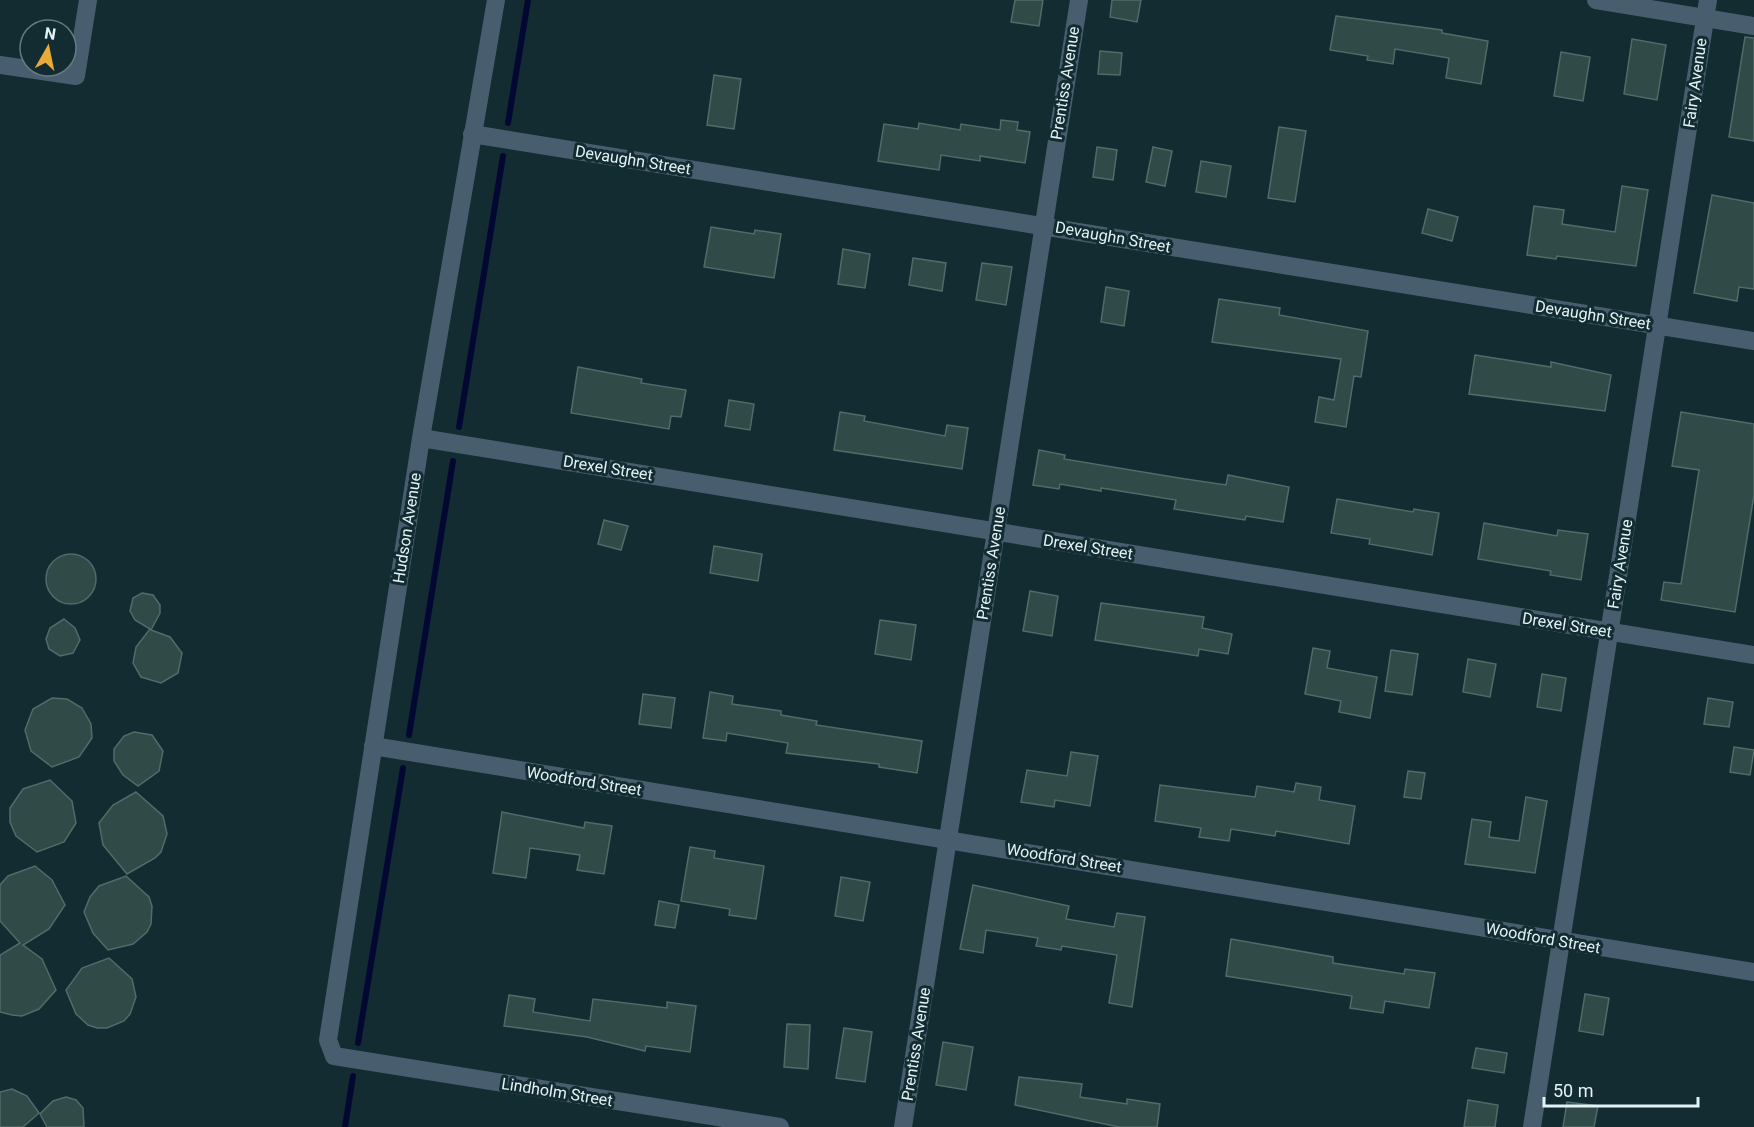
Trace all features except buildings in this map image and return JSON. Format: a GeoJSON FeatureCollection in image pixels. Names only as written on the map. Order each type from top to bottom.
{"type":"FeatureCollection","features":[{"type":"Feature","properties":{"kind":"street"},"geometry":{"type":"LineString","coordinates":[[0,65],[76,76],[87,0]]}},
{"type":"Feature","properties":{"kind":"street","name":"Hudson Avenue"},"geometry":{"type":"LineString","coordinates":[[334,1056],[328,1040],[373,746],[421,438],[496,0]]}},
{"type":"Feature","properties":{"kind":"street","name":"Prentiss Avenue"},"geometry":{"type":"LineString","coordinates":[[903,1127],[1079,0]]}},
{"type":"Feature","properties":{"kind":"street"},"geometry":{"type":"LineString","coordinates":[[1596,0],[1707,9],[1754,26]]}},
{"type":"Feature","properties":{"kind":"street","name":"Fairy Avenue"},"geometry":{"type":"LineString","coordinates":[[1532,1127],[1707,9]]}},
{"type":"Feature","properties":{"kind":"street","name":"Devaughn Street"},"geometry":{"type":"LineString","coordinates":[[472,134],[1754,341]]}},
{"type":"Feature","properties":{"kind":"street","name":"Drexel Street"},"geometry":{"type":"LineString","coordinates":[[421,438],[1754,655]]}},
{"type":"Feature","properties":{"kind":"street","name":"Woodford Street"},"geometry":{"type":"LineString","coordinates":[[373,746],[1754,972]]}},
{"type":"Feature","properties":{"kind":"street","name":"Lindholm Street"},"geometry":{"type":"LineString","coordinates":[[334,1056],[780,1127]]}},
{"type":"Feature","properties":{"kind":"waterway"},"geometry":{"type":"LineString","coordinates":[[508,123],[528,0]]}},
{"type":"Feature","properties":{"kind":"waterway"},"geometry":{"type":"LineString","coordinates":[[459,427],[503,156]]}},
{"type":"Feature","properties":{"kind":"waterway"},"geometry":{"type":"LineString","coordinates":[[409,735],[453,461]]}},
{"type":"Feature","properties":{"kind":"waterway"},"geometry":{"type":"LineString","coordinates":[[358,1043],[403,768]]}},
{"type":"Feature","properties":{"kind":"waterway"},"geometry":{"type":"LineString","coordinates":[[345,1127],[353,1076]]}}]}
